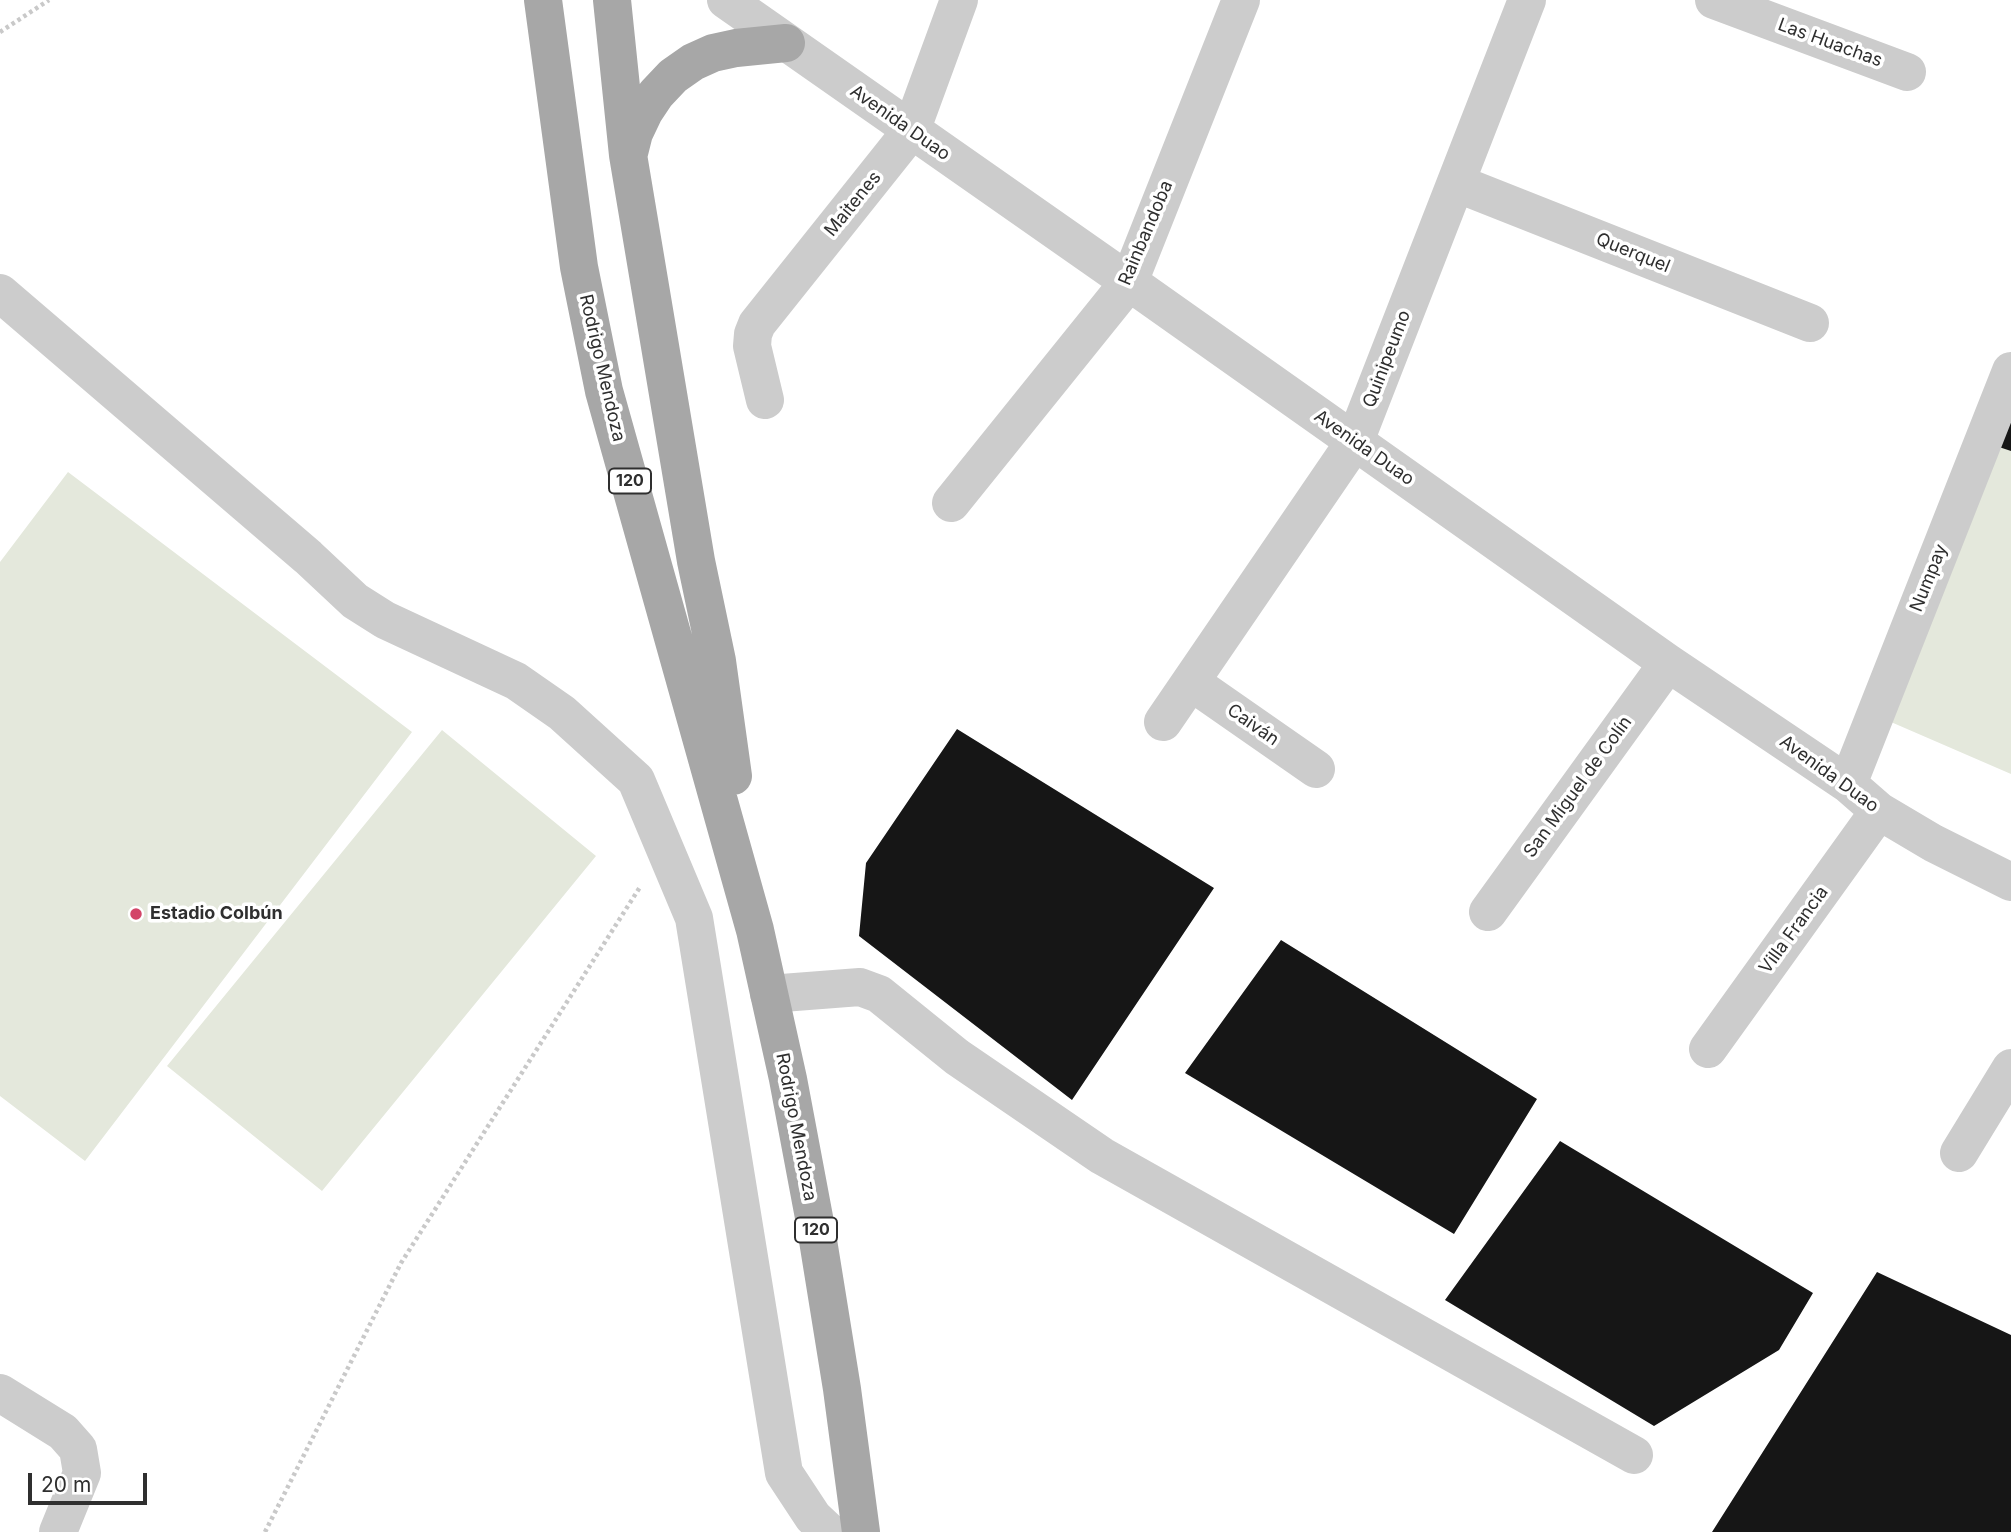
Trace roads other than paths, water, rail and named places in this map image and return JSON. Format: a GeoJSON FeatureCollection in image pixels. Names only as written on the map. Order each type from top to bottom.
{"type":"FeatureCollection","features":[{"type":"Feature","properties":{"kind":"main road","name":"Rodrigo Mendoza"},"geometry":{"type":"LineString","coordinates":[[612,0],[628,155],[696,561],[717,661],[755,930]]}},
{"type":"Feature","properties":{"kind":"main road","name":"Rodrigo Mendoza"},"geometry":{"type":"LineString","coordinates":[[540,8],[579,267],[604,391],[755,930],[769,994],[816,1228],[842,1389],[861,1532]]}},
{"type":"Feature","properties":{"kind":"main road"},"geometry":{"type":"LineString","coordinates":[[628,155],[643,112],[673,76],[693,62],[713,53],[786,43]]}},
{"type":"Feature","properties":{"kind":"street","name":"Avenida Duao"},"geometry":{"type":"LineString","coordinates":[[726,0],[1668,663],[1847,784],[1880,811],[1933,843],[2011,882]]}},
{"type":"Feature","properties":{"kind":"street","name":"Maitenes"},"geometry":{"type":"LineString","coordinates":[[765,400],[752,346],[757,324],[911,131],[959,0]]}},
{"type":"Feature","properties":{"kind":"street","name":"Rainbandoba"},"geometry":{"type":"LineString","coordinates":[[951,503],[1129,282],[1241,0]]}},
{"type":"Feature","properties":{"kind":"street","name":"Quinipeumo"},"geometry":{"type":"LineString","coordinates":[[1163,722],[1355,441],[1527,0]]}},
{"type":"Feature","properties":{"kind":"street","name":"Las Huachas"},"geometry":{"type":"LineString","coordinates":[[1714,0],[1907,72]]}},
{"type":"Feature","properties":{"kind":"street","name":"Querquel"},"geometry":{"type":"LineString","coordinates":[[1456,183],[1810,323]]}},
{"type":"Feature","properties":{"kind":"street"},"geometry":{"type":"LineString","coordinates":[[0,293],[308,557],[355,601],[385,620],[516,681],[562,713],[636,780],[694,918],[785,1473],[813,1517],[829,1532]]}},
{"type":"Feature","properties":{"kind":"street","name":"Numpay"},"geometry":{"type":"LineString","coordinates":[[1847,784],[2011,371]]}},
{"type":"Feature","properties":{"kind":"street","name":"San Miguel de Colín"},"geometry":{"type":"LineString","coordinates":[[1488,912],[1668,663]]}},
{"type":"Feature","properties":{"kind":"street","name":"Caiván"},"geometry":{"type":"LineString","coordinates":[[1191,682],[1316,769]]}},
{"type":"Feature","properties":{"kind":"street","name":"Villa Francia"},"geometry":{"type":"LineString","coordinates":[[1707,1049],[1880,811]]}},
{"type":"Feature","properties":{"kind":"street"},"geometry":{"type":"LineString","coordinates":[[769,994],[860,987],[879,994],[957,1057],[1102,1156],[1634,1455]]}},
{"type":"Feature","properties":{"kind":"street"},"geometry":{"type":"LineString","coordinates":[[1959,1153],[2011,1068]]}},
{"type":"Feature","properties":{"kind":"street"},"geometry":{"type":"LineString","coordinates":[[0,1393],[64,1432],[78,1449],[82,1473],[58,1532]]}},
{"type":"Feature","properties":{"kind":"place","name":"Estadio Colbún"},"geometry":{"type":"Point","coordinates":[136,914]}}]}
